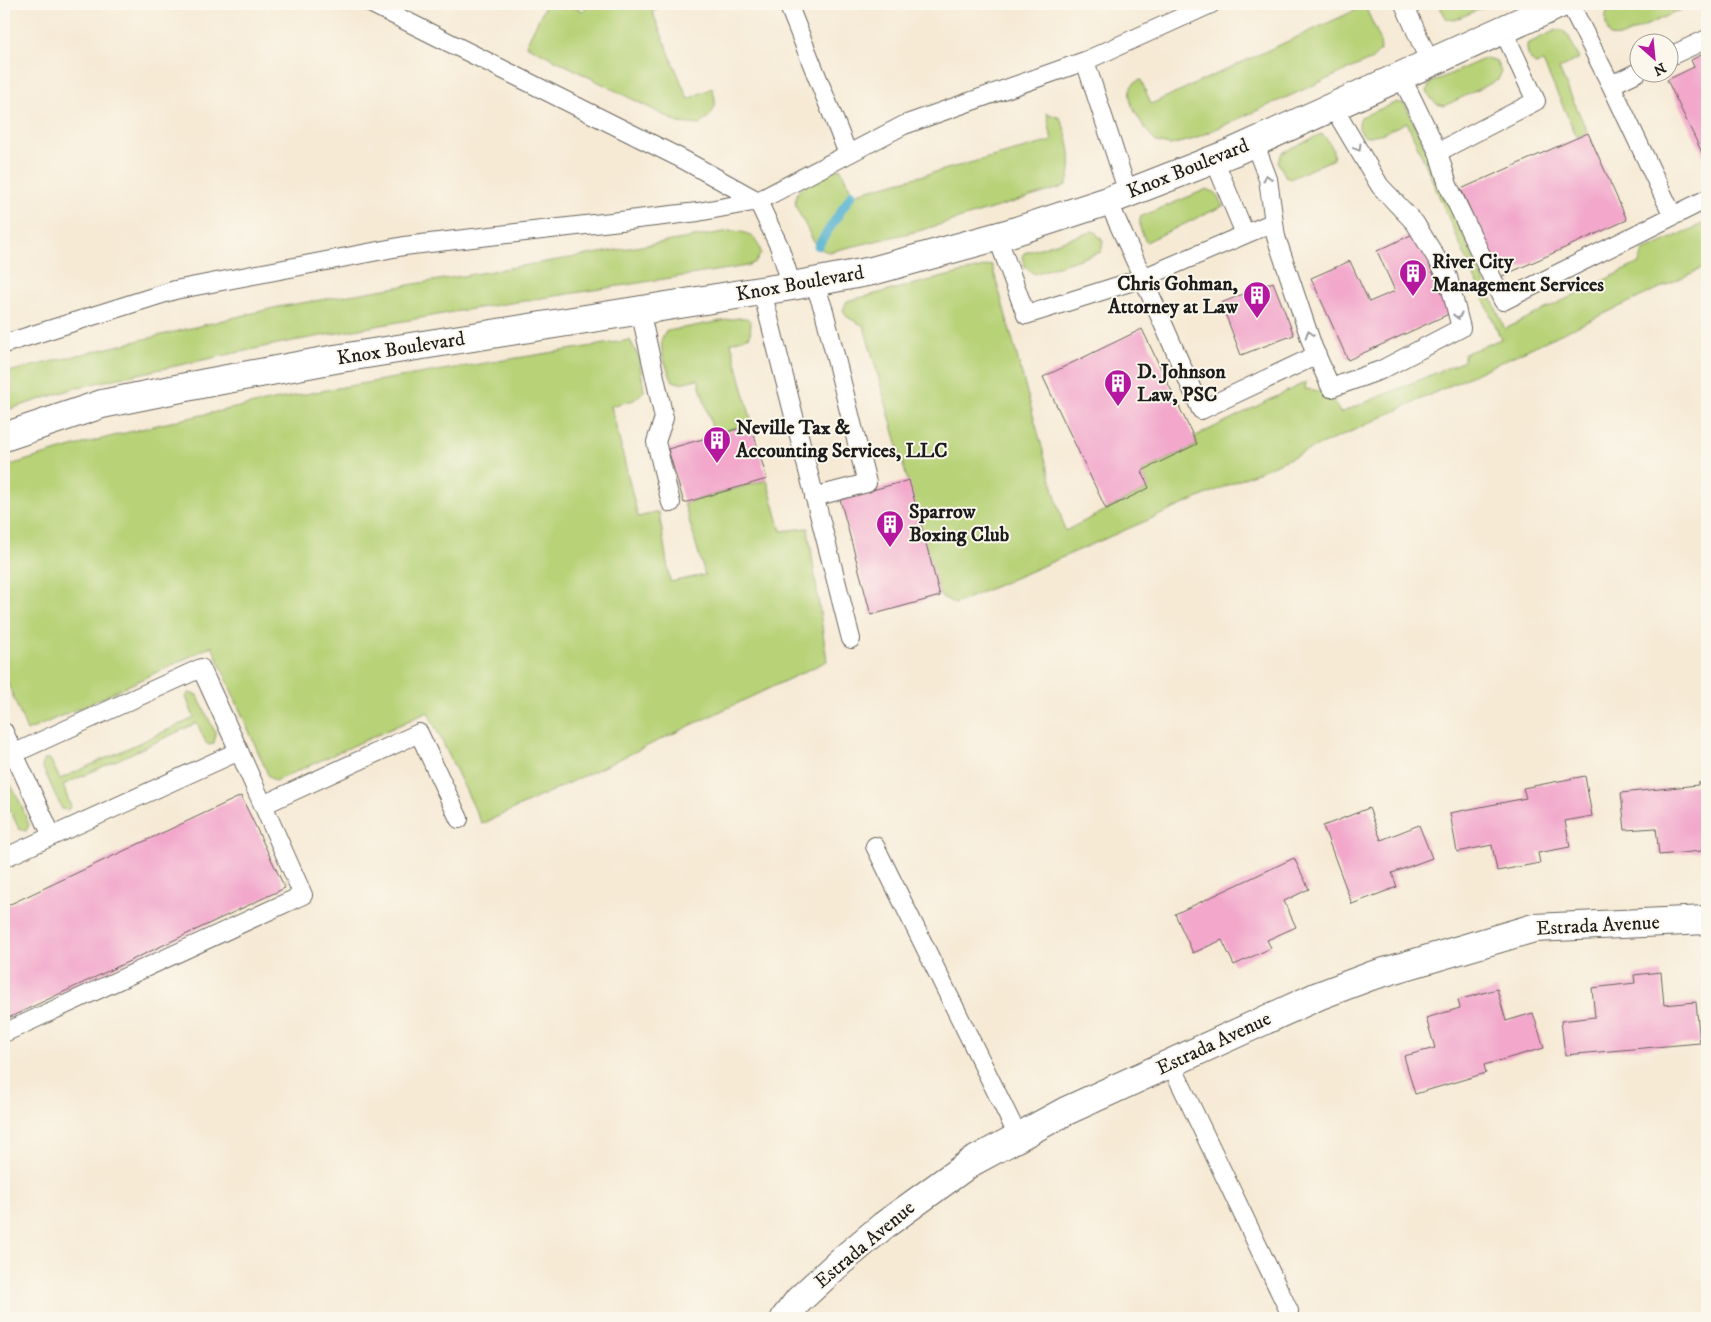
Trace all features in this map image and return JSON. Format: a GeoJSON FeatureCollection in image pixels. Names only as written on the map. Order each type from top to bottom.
{"type":"FeatureCollection","features":[{"type":"Feature","properties":{"kind":"main road","name":"Knox Boulevard"},"geometry":{"type":"LineString","coordinates":[[4,437],[102,404],[206,383],[335,359],[762,291],[872,271],[997,236],[1118,197],[1254,142],[1560,4]]}},
{"type":"Feature","properties":{"kind":"main road","name":"Estrada Avenue"},"geometry":{"type":"LineString","coordinates":[[785,1318],[800,1300],[826,1275],[883,1226],[970,1163],[1066,1111],[1318,996],[1371,976],[1534,928],[1707,920]]}},
{"type":"Feature","properties":{"kind":"lane"},"geometry":{"type":"LineString","coordinates":[[372,4],[684,160],[758,201],[779,246],[803,284],[824,311],[867,483],[814,497]]}},
{"type":"Feature","properties":{"kind":"lane"},"geometry":{"type":"LineString","coordinates":[[788,4],[848,154]]}},
{"type":"Feature","properties":{"kind":"lane"},"geometry":{"type":"LineString","coordinates":[[4,344],[175,290],[404,246],[698,212],[758,201],[904,125],[1085,61],[1211,4]]}},
{"type":"Feature","properties":{"kind":"lane"},"geometry":{"type":"LineString","coordinates":[[1404,4],[1430,63]]}},
{"type":"Feature","properties":{"kind":"lane"},"geometry":{"type":"LineString","coordinates":[[1570,4],[1673,216]]}},
{"type":"Feature","properties":{"kind":"lane"},"geometry":{"type":"LineString","coordinates":[[1438,152],[1536,101],[1503,30]]}},
{"type":"Feature","properties":{"kind":"lane"},"geometry":{"type":"LineString","coordinates":[[1678,52],[1707,38]]}},
{"type":"Feature","properties":{"kind":"lane"},"geometry":{"type":"LineString","coordinates":[[1085,61],[1118,197],[1143,278],[1201,410],[1317,355]]}},
{"type":"Feature","properties":{"kind":"lane"},"geometry":{"type":"LineString","coordinates":[[1401,76],[1438,152],[1448,185],[1502,301],[1707,199]]}},
{"type":"Feature","properties":{"kind":"lane"},"geometry":{"type":"LineString","coordinates":[[1611,85],[1628,77]]}},
{"type":"Feature","properties":{"kind":"lane"},"geometry":{"type":"LineString","coordinates":[[1254,142],[1268,179],[1276,237],[1317,355],[1331,388],[1381,370],[1461,328],[1448,277],[1415,223],[1380,186],[1333,106]]}},
{"type":"Feature","properties":{"kind":"lane"},"geometry":{"type":"LineString","coordinates":[[1214,159],[1245,234]]}},
{"type":"Feature","properties":{"kind":"lane"},"geometry":{"type":"LineString","coordinates":[[997,236],[1026,315],[1143,278],[1274,222]]}},
{"type":"Feature","properties":{"kind":"lane"},"geometry":{"type":"LineString","coordinates":[[762,291],[851,639]]}},
{"type":"Feature","properties":{"kind":"lane"},"geometry":{"type":"LineString","coordinates":[[640,310],[664,418],[656,442],[671,503]]}},
{"type":"Feature","properties":{"kind":"lane"},"geometry":{"type":"LineString","coordinates":[[4,1033],[302,895],[201,668],[8,756]]}},
{"type":"Feature","properties":{"kind":"lane"},"geometry":{"type":"LineString","coordinates":[[4,732],[8,756],[52,836]]}},
{"type":"Feature","properties":{"kind":"lane"},"geometry":{"type":"LineString","coordinates":[[263,805],[419,733],[459,819]]}},
{"type":"Feature","properties":{"kind":"lane"},"geometry":{"type":"LineString","coordinates":[[4,858],[239,752]]}},
{"type":"Feature","properties":{"kind":"lane"},"geometry":{"type":"LineString","coordinates":[[875,846],[1018,1136]]}},
{"type":"Feature","properties":{"kind":"lane"},"geometry":{"type":"LineString","coordinates":[[1171,1064],[1289,1311]]}},
{"type":"Feature","properties":{"kind":"green space"},"geometry":{"type":"Polygon","coordinates":[[[546,4],[565,4],[584,11],[587,4],[667,4],[652,11],[688,99],[712,88],[715,105],[712,113],[700,125],[679,123],[526,45],[546,4]]]}},
{"type":"Feature","properties":{"kind":"green space"},"geometry":{"type":"Polygon","coordinates":[[[1354,4],[1364,4],[1380,39],[1381,50],[1372,59],[1191,140],[1170,145],[1156,142],[1134,110],[1130,100],[1130,91],[1133,84],[1141,80],[1151,104],[1356,10],[1354,4]]]}},
{"type":"Feature","properties":{"kind":"green space"},"geometry":{"type":"Polygon","coordinates":[[[1438,4],[1492,4],[1454,20],[1447,19],[1438,4]]]}},
{"type":"Feature","properties":{"kind":"green space"},"geometry":{"type":"Polygon","coordinates":[[[1611,4],[1687,4],[1681,10],[1620,37],[1610,36],[1606,20],[1611,4]]]}},
{"type":"Feature","properties":{"kind":"green space"},"geometry":{"type":"Polygon","coordinates":[[[1556,30],[1562,30],[1568,35],[1579,58],[1559,69],[1588,133],[1577,137],[1543,62],[1535,64],[1528,53],[1527,44],[1556,30]]]}},
{"type":"Feature","properties":{"kind":"green space"},"geometry":{"type":"Polygon","coordinates":[[[1486,58],[1497,61],[1501,73],[1498,80],[1444,106],[1435,103],[1427,90],[1430,83],[1486,58]]]}},
{"type":"Feature","properties":{"kind":"green space"},"geometry":{"type":"Polygon","coordinates":[[[1397,102],[1404,104],[1407,108],[1505,329],[1639,263],[1643,251],[1707,222],[1707,266],[1348,433],[955,604],[940,596],[864,326],[847,317],[843,310],[847,301],[992,265],[1065,531],[1149,488],[1142,471],[1197,445],[1194,437],[1306,382],[1305,389],[1327,395],[1334,402],[1340,413],[1464,361],[1464,354],[1501,339],[1407,122],[1384,133],[1365,137],[1360,130],[1359,123],[1361,117],[1397,102]]]}},
{"type":"Feature","properties":{"kind":"green space"},"geometry":{"type":"Polygon","coordinates":[[[1047,113],[1060,118],[1070,151],[1069,178],[1066,185],[1060,188],[922,230],[829,252],[817,248],[796,207],[798,192],[803,187],[817,178],[840,168],[853,194],[1052,141],[1047,113]]]}},
{"type":"Feature","properties":{"kind":"green space"},"geometry":{"type":"Polygon","coordinates":[[[1321,134],[1327,138],[1331,145],[1333,159],[1290,179],[1286,177],[1278,162],[1282,153],[1321,134]]]}},
{"type":"Feature","properties":{"kind":"green space"},"geometry":{"type":"Polygon","coordinates":[[[1207,189],[1216,193],[1223,206],[1146,242],[1140,228],[1140,217],[1207,189]]]}},
{"type":"Feature","properties":{"kind":"green space"},"geometry":{"type":"Polygon","coordinates":[[[730,231],[746,233],[757,242],[761,253],[756,262],[747,266],[459,311],[282,343],[82,386],[4,411],[4,373],[278,307],[730,231]]]}},
{"type":"Feature","properties":{"kind":"green space"},"geometry":{"type":"Polygon","coordinates":[[[1094,231],[1103,241],[1101,252],[1034,274],[1025,267],[1022,257],[1024,253],[1094,231]]]}},
{"type":"Feature","properties":{"kind":"green space"},"geometry":{"type":"Polygon","coordinates":[[[746,318],[751,321],[750,336],[731,343],[752,423],[714,434],[698,379],[680,383],[673,381],[663,355],[663,335],[667,331],[746,318]]]}},
{"type":"Feature","properties":{"kind":"green space"},"geometry":{"type":"Polygon","coordinates":[[[630,340],[639,358],[644,391],[634,400],[611,406],[638,517],[659,512],[670,582],[705,575],[684,503],[767,480],[781,531],[808,528],[827,661],[482,824],[428,712],[275,781],[269,777],[212,646],[27,731],[4,674],[4,467],[158,425],[314,392],[630,340]]]}},
{"type":"Feature","properties":{"kind":"green space"},"geometry":{"type":"Polygon","coordinates":[[[189,693],[197,695],[216,734],[214,743],[209,745],[206,743],[197,723],[63,785],[71,807],[67,810],[62,809],[42,766],[45,759],[50,759],[60,779],[194,718],[186,697],[189,693]]]}},
{"type":"Feature","properties":{"kind":"green space"},"geometry":{"type":"Polygon","coordinates":[[[4,779],[12,786],[22,807],[29,825],[26,831],[19,829],[10,810],[4,812],[4,807],[8,805],[4,795],[4,779]]]}},
{"type":"Feature","properties":{"kind":"building"},"geometry":{"type":"Polygon","coordinates":[[[1707,52],[1707,163],[1668,82],[1678,82],[1678,75],[1694,67],[1691,60],[1707,52]]]}},
{"type":"Feature","properties":{"kind":"building"},"geometry":{"type":"Polygon","coordinates":[[[1588,133],[1627,220],[1500,277],[1461,189],[1588,133]]]}},
{"type":"Feature","properties":{"kind":"building","name":"River City Management Services"},"geometry":{"type":"Polygon","coordinates":[[[1415,233],[1451,313],[1348,360],[1311,278],[1350,261],[1369,302],[1395,291],[1377,251],[1415,233]]]}},
{"type":"Feature","properties":{"kind":"building","name":"Chris Gohman, Attorney at Law"},"geometry":{"type":"Polygon","coordinates":[[[1273,282],[1294,335],[1241,355],[1221,303],[1273,282]]]}},
{"type":"Feature","properties":{"kind":"building","name":"D. Johnson Law, PSC"},"geometry":{"type":"Polygon","coordinates":[[[1142,329],[1197,444],[1142,471],[1149,488],[1106,509],[1043,377],[1142,329]]]}},
{"type":"Feature","properties":{"kind":"building","name":"Neville Tax & Accounting Services, LLC"},"geometry":{"type":"Polygon","coordinates":[[[751,425],[767,479],[684,503],[668,449],[751,425]]]}},
{"type":"Feature","properties":{"kind":"building","name":"Sparrow Boxing Club"},"geometry":{"type":"Polygon","coordinates":[[[909,480],[940,596],[871,615],[840,499],[909,480]]]}},
{"type":"Feature","properties":{"kind":"building"},"geometry":{"type":"Polygon","coordinates":[[[1585,776],[1592,816],[1565,821],[1570,847],[1538,853],[1540,863],[1497,871],[1492,845],[1457,852],[1450,813],[1526,798],[1523,788],[1585,776]]]}},
{"type":"Feature","properties":{"kind":"building"},"geometry":{"type":"Polygon","coordinates":[[[1707,782],[1707,846],[1702,846],[1702,851],[1659,855],[1656,828],[1625,830],[1621,793],[1698,785],[1698,783],[1707,782]]]}},
{"type":"Feature","properties":{"kind":"building"},"geometry":{"type":"Polygon","coordinates":[[[241,796],[285,888],[4,1020],[4,907],[241,796]]]}},
{"type":"Feature","properties":{"kind":"building"},"geometry":{"type":"Polygon","coordinates":[[[1369,808],[1381,840],[1419,825],[1432,858],[1392,873],[1397,887],[1352,904],[1323,826],[1369,808]]]}},
{"type":"Feature","properties":{"kind":"building"},"geometry":{"type":"Polygon","coordinates":[[[1294,858],[1309,889],[1284,901],[1296,927],[1267,940],[1271,948],[1234,965],[1222,940],[1193,953],[1175,914],[1294,858]]]}},
{"type":"Feature","properties":{"kind":"building"},"geometry":{"type":"Polygon","coordinates":[[[1661,972],[1664,1005],[1696,1002],[1700,1043],[1565,1055],[1561,1021],[1595,1017],[1592,988],[1635,983],[1634,975],[1661,972]]]}},
{"type":"Feature","properties":{"kind":"building"},"geometry":{"type":"Polygon","coordinates":[[[1497,989],[1506,1021],[1533,1013],[1544,1048],[1484,1065],[1486,1073],[1415,1094],[1404,1056],[1435,1048],[1426,1018],[1460,1008],[1458,1000],[1497,989]]]}},
{"type":"Feature","properties":{"kind":"waterway"},"geometry":{"type":"LineString","coordinates":[[818,246],[852,194]]}},
{"type":"Feature","properties":{"kind":"place","name":"River City Management Services"},"geometry":{"type":"Point","coordinates":[1413,297]}},
{"type":"Feature","properties":{"kind":"place","name":"Chris Gohman, Attorney at Law"},"geometry":{"type":"Point","coordinates":[1257,319]}},
{"type":"Feature","properties":{"kind":"place","name":"D. Johnson Law, PSC"},"geometry":{"type":"Point","coordinates":[1118,407]}},
{"type":"Feature","properties":{"kind":"place","name":"Neville Tax & Accounting Services, LLC"},"geometry":{"type":"Point","coordinates":[717,464]}},
{"type":"Feature","properties":{"kind":"place","name":"Sparrow Boxing Club"},"geometry":{"type":"Point","coordinates":[890,548]}}]}
